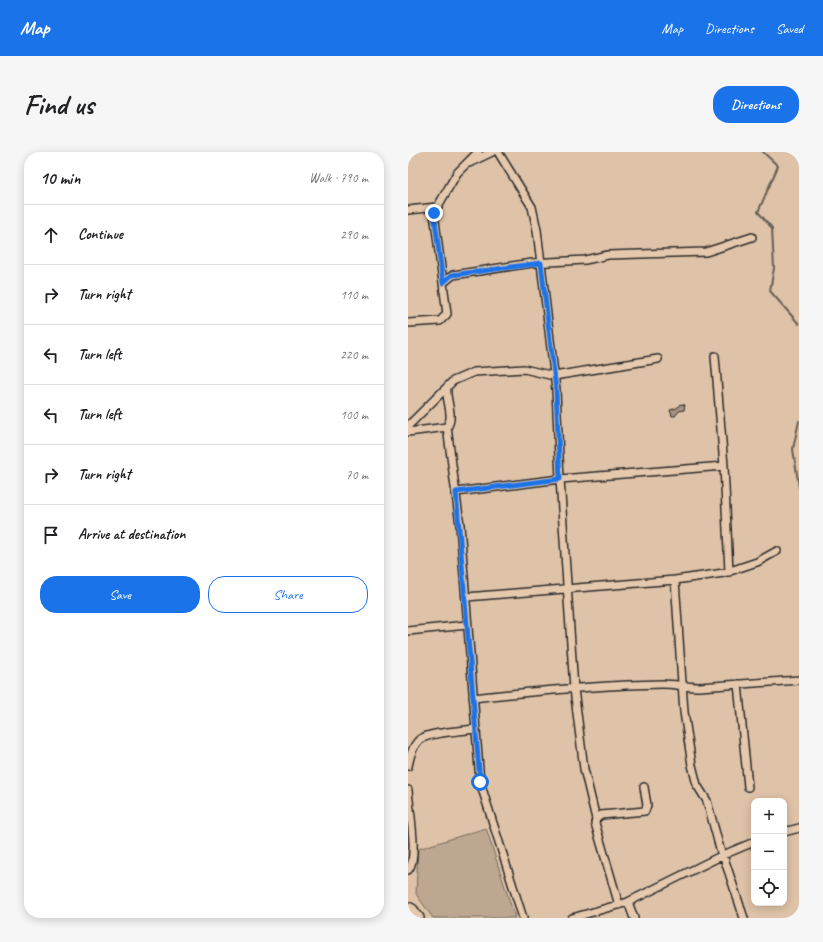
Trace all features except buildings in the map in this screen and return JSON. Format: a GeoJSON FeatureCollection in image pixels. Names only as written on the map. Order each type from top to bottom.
{"type":"FeatureCollection","features":[{"type":"Feature","properties":{"kind":"street"},"geometry":{"type":"LineString","coordinates":[[408,323],[440,321],[446,317],[448,308],[434,217],[436,207],[457,173],[478,152]]}},
{"type":"Feature","properties":{"kind":"street"},"geometry":{"type":"LineString","coordinates":[[464,166],[492,152]]}},
{"type":"Feature","properties":{"kind":"street"},"geometry":{"type":"LineString","coordinates":[[498,152],[534,212],[551,334],[556,390],[560,479],[574,689],[584,769],[596,819],[595,823],[619,905]]}},
{"type":"Feature","properties":{"kind":"street"},"geometry":{"type":"LineString","coordinates":[[408,210],[436,207]]}},
{"type":"Feature","properties":{"kind":"street"},"geometry":{"type":"LineString","coordinates":[[443,283],[452,275],[541,263],[585,260],[608,254],[706,252],[752,236]]}},
{"type":"Feature","properties":{"kind":"street"},"geometry":{"type":"LineString","coordinates":[[715,356],[724,466],[729,572]]}},
{"type":"Feature","properties":{"kind":"street"},"geometry":{"type":"LineString","coordinates":[[408,426],[453,381],[482,371],[524,369],[554,376],[658,359]]}},
{"type":"Feature","properties":{"kind":"street"},"geometry":{"type":"LineString","coordinates":[[447,387],[450,421],[447,427],[456,492],[466,596],[472,698],[481,789],[523,918]]}},
{"type":"Feature","properties":{"kind":"street"},"geometry":{"type":"LineString","coordinates":[[408,432],[447,427]]}},
{"type":"Feature","properties":{"kind":"street"},"geometry":{"type":"LineString","coordinates":[[456,492],[560,479],[724,466]]}},
{"type":"Feature","properties":{"kind":"street"},"geometry":{"type":"LineString","coordinates":[[466,596],[675,580],[729,572],[757,562],[777,551]]}},
{"type":"Feature","properties":{"kind":"street"},"geometry":{"type":"LineString","coordinates":[[675,580],[685,719],[693,775],[697,785],[707,801],[722,855],[744,918]]}},
{"type":"Feature","properties":{"kind":"street"},"geometry":{"type":"LineString","coordinates":[[408,631],[467,625]]}},
{"type":"Feature","properties":{"kind":"street"},"geometry":{"type":"LineString","coordinates":[[472,698],[574,689],[682,684],[699,687],[799,680]]}},
{"type":"Feature","properties":{"kind":"street"},"geometry":{"type":"LineString","coordinates":[[738,684],[748,787]]}},
{"type":"Feature","properties":{"kind":"street"},"geometry":{"type":"LineString","coordinates":[[408,766],[415,744],[423,737],[475,729]]}},
{"type":"Feature","properties":{"kind":"street"},"geometry":{"type":"LineString","coordinates":[[596,819],[601,815],[645,811],[647,805],[644,787]]}},
{"type":"Feature","properties":{"kind":"street"},"geometry":{"type":"LineString","coordinates":[[408,790],[414,850],[412,864],[408,870]]}},
{"type":"Feature","properties":{"kind":"street"},"geometry":{"type":"LineString","coordinates":[[787,831],[799,828]]}},
{"type":"Feature","properties":{"kind":"street"},"geometry":{"type":"LineString","coordinates":[[572,918],[628,902],[722,855],[751,843]]}},
{"type":"Feature","properties":{"kind":"street"},"geometry":{"type":"LineString","coordinates":[[628,902],[634,918]]}},
{"type":"Feature","properties":{"kind":"street"},"geometry":{"type":"LineString","coordinates":[[408,908],[412,910],[418,918]]}},
{"type":"Feature","properties":{"kind":"shaded area"},"geometry":{"type":"Polygon","coordinates":[[[486,828],[515,918],[433,918],[416,894],[418,849],[486,828]]]}},
{"type":"Feature","properties":{"kind":"waterway"},"geometry":{"type":"LineString","coordinates":[[763,152],[778,166],[758,212],[772,228],[774,268],[770,291],[799,324]]}},
{"type":"Feature","properties":{"kind":"waterway"},"geometry":{"type":"LineString","coordinates":[[799,421],[793,449],[799,487]]}},
{"type":"Feature","properties":{"kind":"route"},"geometry":{"type":"LineString","coordinates":[[434,213],[443,283],[452,275],[541,263],[552,341],[553,372],[556,390],[560,479],[456,492],[466,596],[472,700],[480,782]]}}]}
